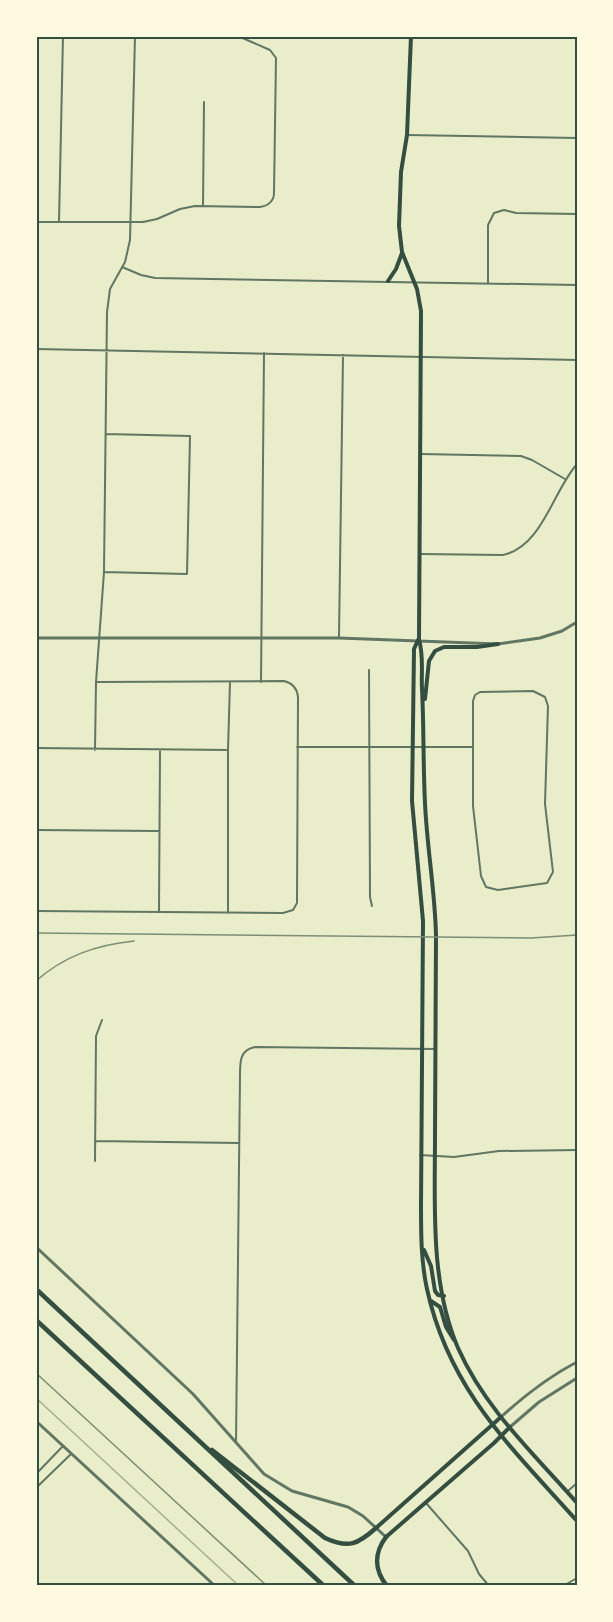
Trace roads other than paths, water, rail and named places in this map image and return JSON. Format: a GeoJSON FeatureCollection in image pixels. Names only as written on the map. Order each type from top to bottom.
{"type":"FeatureCollection","features":[{"type":"Feature","properties":{"kind":"highway"},"geometry":{"type":"LineString","coordinates":[[36,1289],[355,1586]]}},
{"type":"Feature","properties":{"kind":"highway"},"geometry":{"type":"LineString","coordinates":[[36,1320],[324,1586]]}},
{"type":"Feature","properties":{"kind":"highway"},"geometry":{"type":"LineString","coordinates":[[185,1429],[325,1538],[341,1544],[357,1543],[376,1528]]}},
{"type":"Feature","properties":{"kind":"highway"},"geometry":{"type":"LineString","coordinates":[[386,1537],[376,1559],[380,1577],[387,1586]]}},
{"type":"Feature","properties":{"kind":"main road"},"geometry":{"type":"LineString","coordinates":[[411,36],[408,135],[399,192],[399,226],[402,252],[421,306],[419,640],[422,648],[426,825],[435,898],[435,1156],[438,1260],[451,1328],[459,1349]]}},
{"type":"Feature","properties":{"kind":"main road"},"geometry":{"type":"LineString","coordinates":[[388,281],[396,269],[402,252]]}},
{"type":"Feature","properties":{"kind":"main road"},"geometry":{"type":"LineString","coordinates":[[419,640],[414,649],[412,812],[423,921],[420,1155],[422,1246],[427,1289],[438,1328],[454,1366],[472,1399],[492,1425],[577,1521]]}},
{"type":"Feature","properties":{"kind":"main road"},"geometry":{"type":"LineString","coordinates":[[424,709],[429,661],[432,653],[444,647],[477,647],[498,644]]}},
{"type":"Feature","properties":{"kind":"main road"},"geometry":{"type":"LineString","coordinates":[[422,1246],[431,1266],[435,1291],[438,1295],[444,1296]]}},
{"type":"Feature","properties":{"kind":"main road"},"geometry":{"type":"LineString","coordinates":[[431,1301],[440,1307],[446,1328],[483,1395],[577,1503]]}},
{"type":"Feature","properties":{"kind":"main road"},"geometry":{"type":"LineString","coordinates":[[376,1528],[501,1417]]}},
{"type":"Feature","properties":{"kind":"main road"},"geometry":{"type":"LineString","coordinates":[[386,1537],[510,1427]]}},
{"type":"Feature","properties":{"kind":"street"},"geometry":{"type":"LineString","coordinates":[[59,222],[63,36]]}},
{"type":"Feature","properties":{"kind":"street"},"geometry":{"type":"LineString","coordinates":[[95,750],[96,682],[104,572],[108,298],[129,247],[135,36]]}},
{"type":"Feature","properties":{"kind":"street"},"geometry":{"type":"LineString","coordinates":[[36,222],[131,223],[150,221],[180,209],[203,206],[265,207],[274,197],[276,58],[270,50],[238,36]]}},
{"type":"Feature","properties":{"kind":"street"},"geometry":{"type":"LineString","coordinates":[[203,206],[204,102]]}},
{"type":"Feature","properties":{"kind":"street"},"geometry":{"type":"LineString","coordinates":[[408,135],[577,138]]}},
{"type":"Feature","properties":{"kind":"street"},"geometry":{"type":"LineString","coordinates":[[488,284],[488,225],[491,216],[498,211],[577,214]]}},
{"type":"Feature","properties":{"kind":"street"},"geometry":{"type":"LineString","coordinates":[[122,267],[155,278],[577,285]]}},
{"type":"Feature","properties":{"kind":"street"},"geometry":{"type":"LineString","coordinates":[[36,349],[421,355],[577,360]]}},
{"type":"Feature","properties":{"kind":"street"},"geometry":{"type":"LineString","coordinates":[[261,682],[264,353]]}},
{"type":"Feature","properties":{"kind":"street"},"geometry":{"type":"LineString","coordinates":[[339,638],[343,355]]}},
{"type":"Feature","properties":{"kind":"street"},"geometry":{"type":"LineString","coordinates":[[104,572],[187,574],[190,436],[106,435]]}},
{"type":"Feature","properties":{"kind":"street"},"geometry":{"type":"LineString","coordinates":[[421,454],[521,456],[566,480]]}},
{"type":"Feature","properties":{"kind":"street"},"geometry":{"type":"LineString","coordinates":[[420,554],[503,555],[516,551],[531,539],[577,464]]}},
{"type":"Feature","properties":{"kind":"street"},"geometry":{"type":"LineString","coordinates":[[36,638],[339,638],[498,644],[540,638],[562,631],[577,622]]}},
{"type":"Feature","properties":{"kind":"street"},"geometry":{"type":"LineString","coordinates":[[369,670],[370,897],[372,906]]}},
{"type":"Feature","properties":{"kind":"street"},"geometry":{"type":"LineString","coordinates":[[36,911],[283,913],[293,910],[298,900],[297,692],[292,684],[284,681],[96,682]]}},
{"type":"Feature","properties":{"kind":"street"},"geometry":{"type":"LineString","coordinates":[[228,913],[230,682]]}},
{"type":"Feature","properties":{"kind":"street"},"geometry":{"type":"LineString","coordinates":[[533,691],[541,694],[548,706],[545,804],[553,872],[547,883],[498,890],[486,887],[481,876],[473,806],[473,747],[475,695],[480,692],[533,691]]}},
{"type":"Feature","properties":{"kind":"street"},"geometry":{"type":"LineString","coordinates":[[297,747],[473,747]]}},
{"type":"Feature","properties":{"kind":"street"},"geometry":{"type":"LineString","coordinates":[[36,748],[228,750]]}},
{"type":"Feature","properties":{"kind":"street"},"geometry":{"type":"LineString","coordinates":[[159,912],[160,750]]}},
{"type":"Feature","properties":{"kind":"street"},"geometry":{"type":"LineString","coordinates":[[36,830],[158,831]]}},
{"type":"Feature","properties":{"kind":"street"},"geometry":{"type":"LineString","coordinates":[[95,1161],[96,1036],[102,1020]]}},
{"type":"Feature","properties":{"kind":"street"},"geometry":{"type":"LineString","coordinates":[[236,1442],[240,1062],[244,1052],[255,1047],[435,1049]]}},
{"type":"Feature","properties":{"kind":"street"},"geometry":{"type":"LineString","coordinates":[[95,1141],[239,1143]]}},
{"type":"Feature","properties":{"kind":"street"},"geometry":{"type":"LineString","coordinates":[[420,1155],[461,1157],[499,1151],[577,1150]]}},
{"type":"Feature","properties":{"kind":"street"},"geometry":{"type":"LineString","coordinates":[[36,1247],[171,1373],[236,1442],[258,1469],[276,1483],[301,1495],[348,1507],[363,1516],[386,1537]]}},
{"type":"Feature","properties":{"kind":"street"},"geometry":{"type":"LineString","coordinates":[[501,1417],[529,1392],[577,1362]]}},
{"type":"Feature","properties":{"kind":"street"},"geometry":{"type":"LineString","coordinates":[[510,1427],[539,1401],[577,1378]]}},
{"type":"Feature","properties":{"kind":"street"},"geometry":{"type":"LineString","coordinates":[[36,1421],[215,1586]]}},
{"type":"Feature","properties":{"kind":"street"},"geometry":{"type":"LineString","coordinates":[[36,1474],[63,1446]]}},
{"type":"Feature","properties":{"kind":"street"},"geometry":{"type":"LineString","coordinates":[[36,1488],[71,1454]]}},
{"type":"Feature","properties":{"kind":"street"},"geometry":{"type":"LineString","coordinates":[[567,1492],[577,1483]]}},
{"type":"Feature","properties":{"kind":"street"},"geometry":{"type":"LineString","coordinates":[[425,1503],[468,1551],[479,1574],[489,1586]]}},
{"type":"Feature","properties":{"kind":"street"},"geometry":{"type":"LineString","coordinates":[[563,1586],[577,1578]]}},
{"type":"Feature","properties":{"kind":"waterway"},"geometry":{"type":"LineString","coordinates":[[36,1398],[239,1586]]}},
{"type":"Feature","properties":{"kind":"railway"},"geometry":{"type":"LineString","coordinates":[[36,933],[531,938],[577,935]]}},
{"type":"Feature","properties":{"kind":"railway"},"geometry":{"type":"LineString","coordinates":[[36,981],[69,958],[81,953],[107,945],[134,941]]}},
{"type":"Feature","properties":{"kind":"railway"},"geometry":{"type":"LineString","coordinates":[[36,1373],[267,1586]]}}]}
